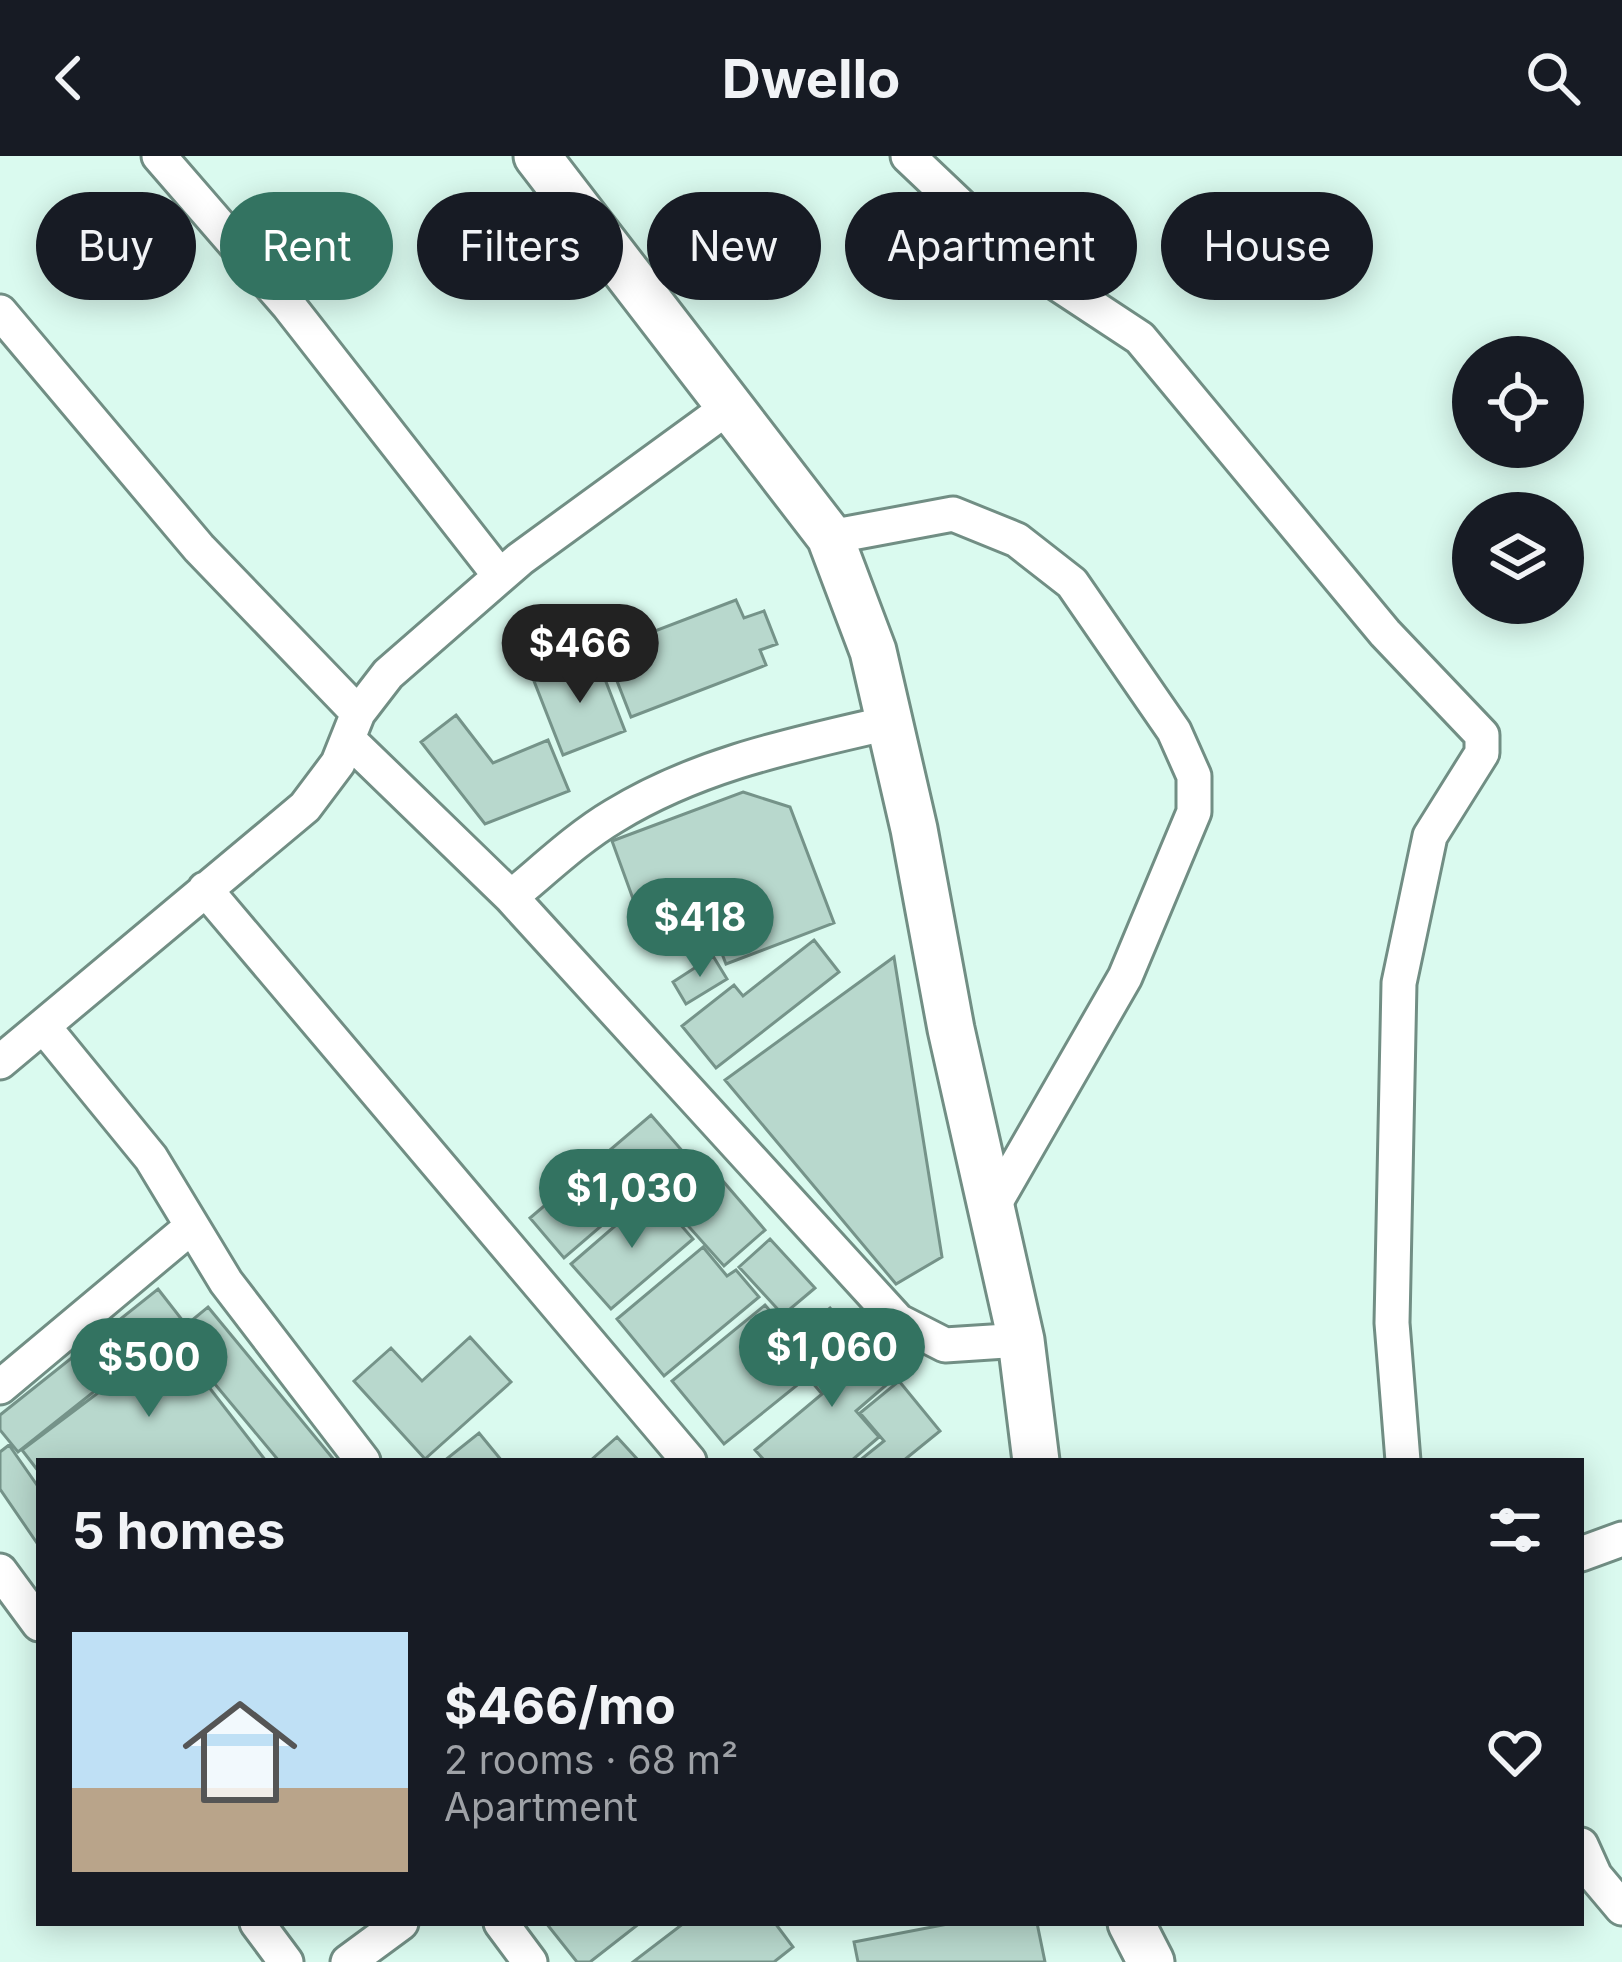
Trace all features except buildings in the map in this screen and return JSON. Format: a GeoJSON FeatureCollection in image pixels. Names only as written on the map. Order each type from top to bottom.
{"type":"FeatureCollection","features":[{"type":"Feature","properties":{"kind":"main road"},"geometry":{"type":"LineString","coordinates":[[537,156],[830,537],[873,652],[1021,1340],[1036,1458]]}},
{"type":"Feature","properties":{"kind":"main road"},"geometry":{"type":"LineString","coordinates":[[1132,1926],[1150,1962]]}},
{"type":"Feature","properties":{"kind":"street"},"geometry":{"type":"LineString","coordinates":[[159,156],[289,307],[500,576]]}},
{"type":"Feature","properties":{"kind":"street"},"geometry":{"type":"LineString","coordinates":[[908,156],[1007,251],[1140,338],[1385,633],[1482,735],[1482,753],[1430,836],[1399,983],[1392,1323],[1403,1458]]}},
{"type":"Feature","properties":{"kind":"street"},"geometry":{"type":"LineString","coordinates":[[0,312],[353,727],[898,1321],[945,1345],[1021,1340]]}},
{"type":"Feature","properties":{"kind":"street"},"geometry":{"type":"LineString","coordinates":[[0,1063],[305,807],[388,674],[500,576],[730,406]]}},
{"type":"Feature","properties":{"kind":"street"},"geometry":{"type":"LineString","coordinates":[[830,537],[953,514],[1017,540],[1072,584],[1174,731],[1194,776],[1194,812],[1125,977],[991,1210]]}},
{"type":"Feature","properties":{"kind":"street"},"geometry":{"type":"LineString","coordinates":[[511,897],[611,817],[686,778],[766,751],[888,723]]}},
{"type":"Feature","properties":{"kind":"street"},"geometry":{"type":"LineString","coordinates":[[205,889],[686,1458]]}},
{"type":"Feature","properties":{"kind":"street"},"geometry":{"type":"LineString","coordinates":[[44,1027],[151,1158],[190,1228],[361,1458]]}},
{"type":"Feature","properties":{"kind":"street"},"geometry":{"type":"LineString","coordinates":[[0,1387],[190,1228]]}},
{"type":"Feature","properties":{"kind":"street"},"geometry":{"type":"LineString","coordinates":[[1584,1553],[1622,1539]]}},
{"type":"Feature","properties":{"kind":"street"},"geometry":{"type":"LineString","coordinates":[[0,1571],[36,1620]]}},
{"type":"Feature","properties":{"kind":"street"},"geometry":{"type":"LineString","coordinates":[[1584,1852],[1595,1876],[1622,1908]]}},
{"type":"Feature","properties":{"kind":"street"},"geometry":{"type":"LineString","coordinates":[[259,1926],[286,1962]]}},
{"type":"Feature","properties":{"kind":"street"},"geometry":{"type":"LineString","coordinates":[[348,1962],[397,1926]]}},
{"type":"Feature","properties":{"kind":"street"},"geometry":{"type":"LineString","coordinates":[[503,1926],[530,1962]]}}]}
